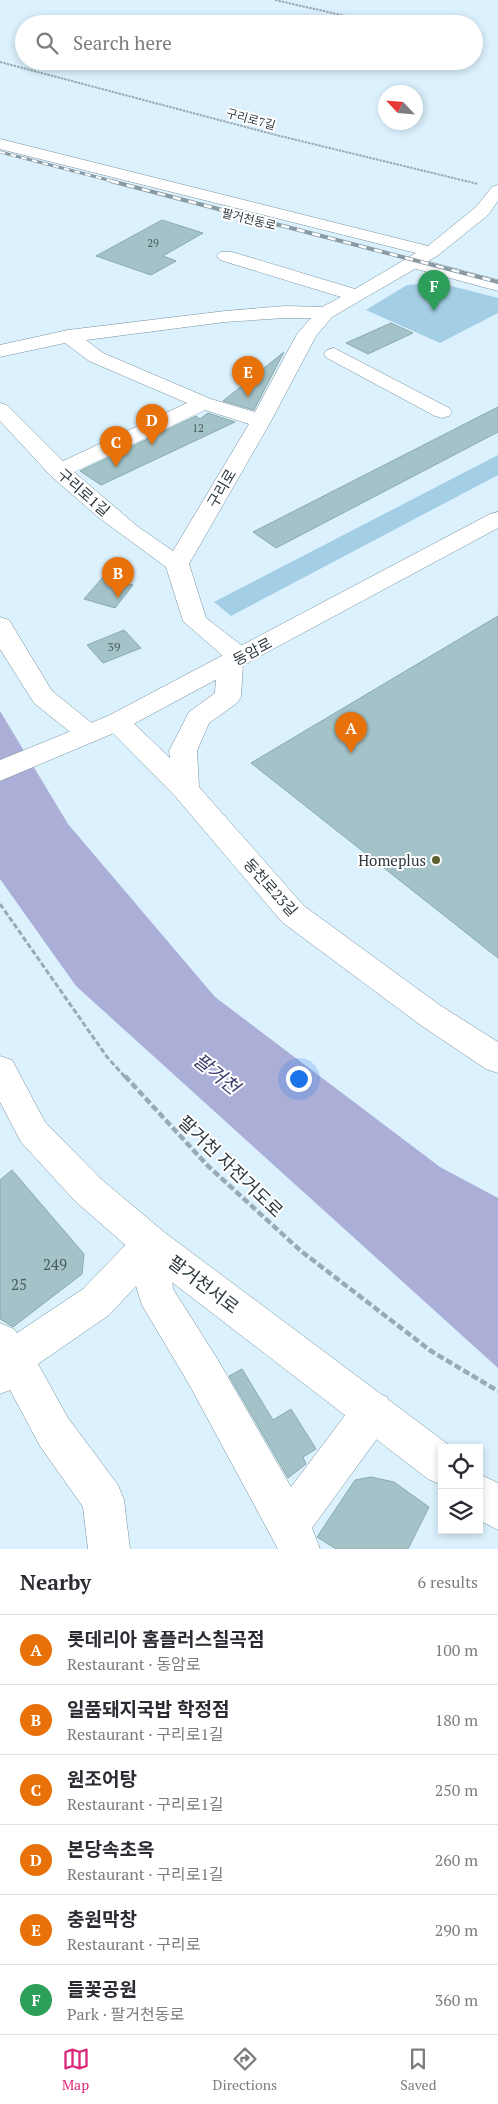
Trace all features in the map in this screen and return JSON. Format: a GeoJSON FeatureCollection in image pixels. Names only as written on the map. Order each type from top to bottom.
{"type":"FeatureCollection","features":[{"type":"Feature","properties":{"kind":"street","name":"팔거천동로"},"geometry":{"type":"LineString","coordinates":[[0,144],[423,257],[498,286]]}},
{"type":"Feature","properties":{"kind":"street","name":"팔거천동로"},"geometry":{"type":"LineString","coordinates":[[0,155],[423,257],[498,270]]}},
{"type":"Feature","properties":{"kind":"street","name":"구리로"},"geometry":{"type":"LineString","coordinates":[[177,564],[261,422],[296,352],[307,334],[325,313],[358,296],[423,257],[482,211],[498,190]]}},
{"type":"Feature","properties":{"kind":"street"},"geometry":{"type":"LineString","coordinates":[[226,256],[358,296]]}},
{"type":"Feature","properties":{"kind":"street"},"geometry":{"type":"LineString","coordinates":[[0,351],[68,336],[198,320],[298,311],[325,313]]}},
{"type":"Feature","properties":{"kind":"street"},"geometry":{"type":"LineString","coordinates":[[307,334],[334,354],[442,412]]}},
{"type":"Feature","properties":{"kind":"street"},"geometry":{"type":"LineString","coordinates":[[68,336],[96,357],[204,403],[261,422]]}},
{"type":"Feature","properties":{"kind":"street"},"geometry":{"type":"LineString","coordinates":[[296,352],[334,354]]}},
{"type":"Feature","properties":{"kind":"street"},"geometry":{"type":"LineString","coordinates":[[59,471],[204,403]]}},
{"type":"Feature","properties":{"kind":"street","name":"구리로1길"},"geometry":{"type":"LineString","coordinates":[[0,409],[59,471],[153,550],[177,564]]}},
{"type":"Feature","properties":{"kind":"street","name":"동암로"},"geometry":{"type":"LineString","coordinates":[[0,771],[118,722],[498,519]]}},
{"type":"Feature","properties":{"kind":"street"},"geometry":{"type":"LineString","coordinates":[[177,564],[195,621],[235,660],[228,697],[198,718],[183,750],[185,788]]}},
{"type":"Feature","properties":{"kind":"street"},"geometry":{"type":"LineString","coordinates":[[0,625],[18,659],[43,697],[89,734]]}},
{"type":"Feature","properties":{"kind":"street","name":"동천로23길"},"geometry":{"type":"LineString","coordinates":[[118,722],[185,788],[293,914],[430,1015],[498,1059]]}},
{"type":"Feature","properties":{"kind":"street","name":"팔거천서로"},"geometry":{"type":"LineString","coordinates":[[0,1070],[33,1132],[88,1190],[151,1244],[374,1411],[438,1462]]}},
{"type":"Feature","properties":{"kind":"street"},"geometry":{"type":"LineString","coordinates":[[109,1549],[103,1500],[54,1432],[5,1358],[96,1302],[151,1244]]}},
{"type":"Feature","properties":{"kind":"street"},"geometry":{"type":"LineString","coordinates":[[151,1244],[155,1294],[204,1373],[294,1536],[374,1411]]}},
{"type":"Feature","properties":{"kind":"street"},"geometry":{"type":"LineString","coordinates":[[483,1497],[498,1509]]}},
{"type":"Feature","properties":{"kind":"path"},"geometry":{"type":"LineString","coordinates":[[275,0],[341,15]]}},
{"type":"Feature","properties":{"kind":"path","name":"구리로7길"},"geometry":{"type":"LineString","coordinates":[[0,62],[15,66]]}},
{"type":"Feature","properties":{"kind":"path","name":"구리로7길"},"geometry":{"type":"LineString","coordinates":[[30,70],[276,135],[479,184]]}},
{"type":"Feature","properties":{"kind":"path","name":"팔거천 자전거도로"},"geometry":{"type":"LineString","coordinates":[[0,904],[107,1057],[208,1166],[300,1251],[431,1351],[498,1391]]}},
{"type":"Feature","properties":{"kind":"shaded area"},"geometry":{"type":"Polygon","coordinates":[[[436,282],[498,298],[498,313],[440,343],[366,310],[407,285],[436,282]]]}},
{"type":"Feature","properties":{"kind":"shaded area"},"geometry":{"type":"Polygon","coordinates":[[[498,455],[498,475],[231,616],[214,602],[498,455]]]}},
{"type":"Feature","properties":{"kind":"water","name":"팔거천"},"geometry":{"type":"Polygon","coordinates":[[[0,711],[68,824],[215,997],[440,1167],[498,1198],[498,1368],[76,986],[0,879],[0,711]]]}},
{"type":"Feature","properties":{"kind":"building"},"geometry":{"type":"Polygon","coordinates":[[[162,220],[203,233],[163,256],[176,261],[151,275],[96,256],[162,220]]]}},
{"type":"Feature","properties":{"kind":"building"},"geometry":{"type":"Polygon","coordinates":[[[391,323],[413,333],[368,354],[346,343],[391,323]]]}},
{"type":"Feature","properties":{"kind":"building"},"geometry":{"type":"Polygon","coordinates":[[[284,352],[254,410],[223,401],[284,352]]]}},
{"type":"Feature","properties":{"kind":"building"},"geometry":{"type":"Polygon","coordinates":[[[498,407],[498,432],[276,548],[253,532],[498,407]]]}},
{"type":"Feature","properties":{"kind":"building"},"geometry":{"type":"Polygon","coordinates":[[[208,413],[235,422],[101,485],[80,471],[196,416],[200,419],[208,413]]]}},
{"type":"Feature","properties":{"kind":"building"},"geometry":{"type":"Polygon","coordinates":[[[103,577],[133,585],[115,608],[84,599],[103,577]]]}},
{"type":"Feature","properties":{"kind":"building","name":"Homeplus"},"geometry":{"type":"Polygon","coordinates":[[[498,616],[498,958],[251,763],[498,616]]]}},
{"type":"Feature","properties":{"kind":"building"},"geometry":{"type":"Polygon","coordinates":[[[124,630],[141,648],[103,663],[87,645],[124,630]]]}},
{"type":"Feature","properties":{"kind":"building"},"geometry":{"type":"Polygon","coordinates":[[[12,1170],[84,1254],[82,1274],[13,1327],[0,1319],[0,1180],[12,1170]]]}},
{"type":"Feature","properties":{"kind":"building"},"geometry":{"type":"Polygon","coordinates":[[[242,1369],[273,1420],[291,1409],[316,1449],[303,1457],[306,1464],[288,1478],[229,1376],[242,1369]]]}},
{"type":"Feature","properties":{"kind":"building"},"geometry":{"type":"Polygon","coordinates":[[[371,1477],[394,1482],[429,1507],[408,1549],[336,1549],[317,1537],[355,1480],[371,1477]]]}},
{"type":"Feature","properties":{"kind":"railway"},"geometry":{"type":"LineString","coordinates":[[0,152],[116,182]]}},
{"type":"Feature","properties":{"kind":"railway"},"geometry":{"type":"LineString","coordinates":[[111,181],[498,282]]}},
{"type":"Feature","properties":{"kind":"place","name":"들꽃공원"},"geometry":{"type":"Point","coordinates":[434,311]}},
{"type":"Feature","properties":{"kind":"place","name":"충원막창"},"geometry":{"type":"Point","coordinates":[248,397]}},
{"type":"Feature","properties":{"kind":"place","name":"본당속초옥"},"geometry":{"type":"Point","coordinates":[152,445]}},
{"type":"Feature","properties":{"kind":"place","name":"원조어탕"},"geometry":{"type":"Point","coordinates":[116,467]}},
{"type":"Feature","properties":{"kind":"place","name":"일품돼지국밥 학정점"},"geometry":{"type":"Point","coordinates":[118,598]}},
{"type":"Feature","properties":{"kind":"place","name":"롯데리아 홈플러스칠곡점"},"geometry":{"type":"Point","coordinates":[351,753]}},
{"type":"Feature","properties":{"kind":"place","name":"Homeplus"},"geometry":{"type":"Point","coordinates":[436,860]}}]}
